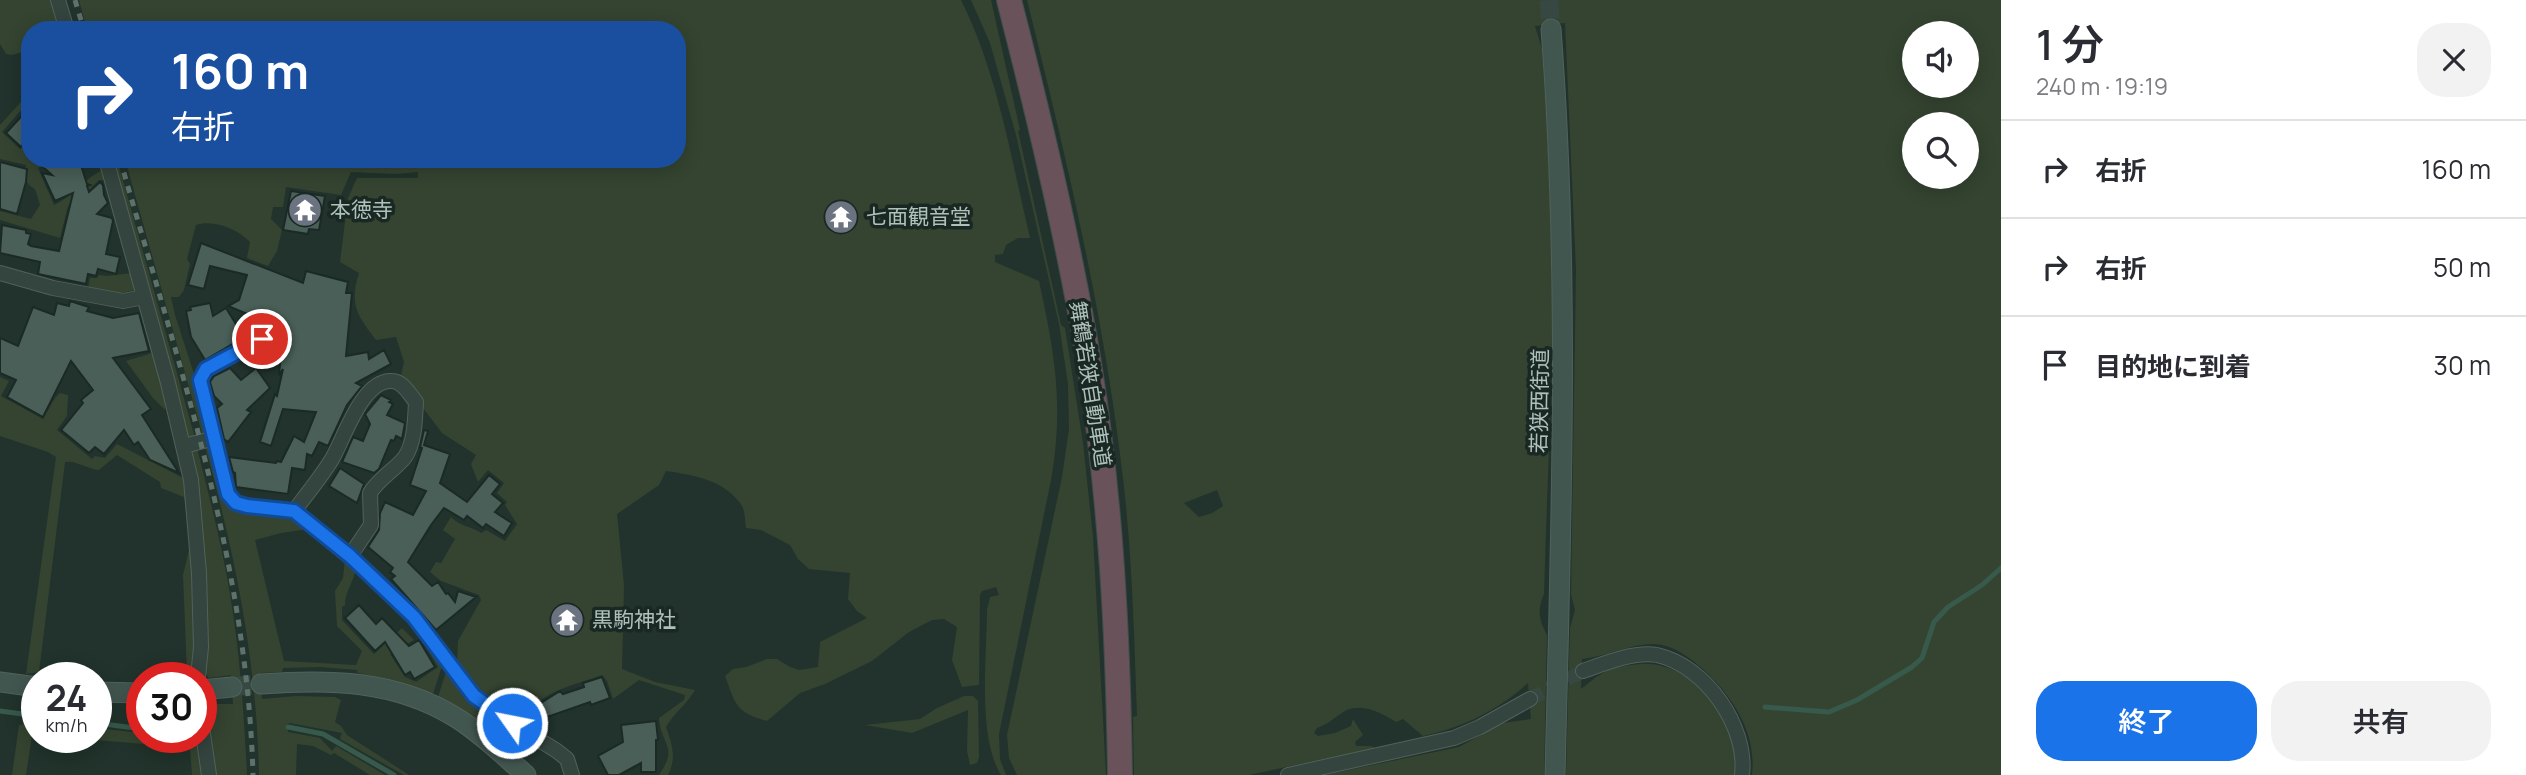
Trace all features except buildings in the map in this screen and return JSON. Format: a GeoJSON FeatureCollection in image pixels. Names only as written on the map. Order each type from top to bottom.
{"type":"FeatureCollection","features":[{"type":"Feature","properties":{"kind":"highway","name":"舞鶴若狭自動車道"},"geometry":{"type":"LineString","coordinates":[[1009,0],[1061,219],[1089,363],[1110,538],[1115,605],[1120,775]]}},
{"type":"Feature","properties":{"kind":"street"},"geometry":{"type":"LineString","coordinates":[[58,0],[64,21]]}},
{"type":"Feature","properties":{"kind":"street","name":"若狭西街道"},"geometry":{"type":"LineString","coordinates":[[1551,29],[1561,188],[1564,345],[1555,775]]}},
{"type":"Feature","properties":{"kind":"street"},"geometry":{"type":"LineString","coordinates":[[108,168],[191,480],[198,540],[200,662]]}},
{"type":"Feature","properties":{"kind":"street"},"geometry":{"type":"LineString","coordinates":[[0,274],[122,301],[144,297]]}},
{"type":"Feature","properties":{"kind":"street"},"geometry":{"type":"LineString","coordinates":[[262,339],[202,373],[200,380],[228,494],[236,503],[247,506],[294,511],[350,556],[414,617],[474,696],[567,759],[572,775]]}},
{"type":"Feature","properties":{"kind":"street"},"geometry":{"type":"LineString","coordinates":[[294,511],[333,458],[353,412],[363,400],[376,387],[387,382],[393,381],[403,386],[416,402],[409,446],[404,458],[384,476],[370,494],[371,525],[350,556]]}},
{"type":"Feature","properties":{"kind":"street"},"geometry":{"type":"LineString","coordinates":[[184,446],[215,438]]}},
{"type":"Feature","properties":{"kind":"street"},"geometry":{"type":"LineString","coordinates":[[1583,671],[1641,655],[1657,655],[1675,662],[1707,685],[1723,703],[1742,744],[1742,775]]}},
{"type":"Feature","properties":{"kind":"street"},"geometry":{"type":"LineString","coordinates":[[261,684],[336,681],[384,687],[406,694],[455,717],[481,735],[526,775]]}},
{"type":"Feature","properties":{"kind":"street"},"geometry":{"type":"LineString","coordinates":[[0,682],[21,685]]}},
{"type":"Feature","properties":{"kind":"street"},"geometry":{"type":"LineString","coordinates":[[217,688],[232,687]]}},
{"type":"Feature","properties":{"kind":"street"},"geometry":{"type":"LineString","coordinates":[[1288,775],[1454,738],[1530,699]]}},
{"type":"Feature","properties":{"kind":"street"},"geometry":{"type":"LineString","coordinates":[[206,753],[209,775]]}},
{"type":"Feature","properties":{"kind":"green space"},"geometry":{"type":"Polygon","coordinates":[[[0,0],[53,0],[60,21],[21,21],[21,52],[6,54],[0,44],[0,0]]]}},
{"type":"Feature","properties":{"kind":"green space"},"geometry":{"type":"Polygon","coordinates":[[[79,0],[961,0],[985,57],[994,87],[1030,238],[1018,238],[1006,245],[1003,254],[995,255],[995,262],[1039,281],[1056,380],[1057,428],[1051,480],[999,734],[1000,759],[1006,775],[1001,775],[994,759],[986,718],[987,610],[990,597],[999,595],[996,587],[982,591],[980,595],[979,685],[962,687],[952,660],[957,627],[944,619],[932,620],[909,632],[872,661],[800,693],[767,721],[756,718],[738,706],[725,676],[733,669],[767,659],[777,659],[799,670],[818,667],[820,642],[867,618],[857,611],[848,599],[850,573],[809,569],[798,559],[790,545],[761,530],[746,528],[742,506],[727,490],[708,480],[666,471],[659,485],[617,514],[624,585],[622,669],[655,682],[695,690],[666,727],[673,757],[668,775],[659,775],[668,758],[668,752],[659,718],[684,700],[685,695],[639,680],[613,699],[602,675],[547,696],[521,721],[476,691],[457,665],[458,641],[481,600],[479,595],[441,581],[430,572],[436,562],[441,563],[455,539],[443,530],[451,517],[481,533],[486,530],[505,541],[517,524],[505,505],[507,502],[497,493],[504,483],[488,470],[478,482],[471,464],[476,455],[442,433],[404,383],[401,376],[404,362],[396,337],[376,340],[369,331],[355,302],[359,273],[340,262],[348,198],[357,178],[418,178],[418,172],[351,172],[341,195],[286,187],[283,207],[273,207],[271,219],[282,230],[277,251],[268,266],[247,258],[250,242],[239,233],[217,224],[196,225],[187,259],[190,264],[184,290],[179,297],[171,297],[196,380],[207,435],[203,437],[128,168],[686,168],[686,21],[85,21],[79,0]]]}},
{"type":"Feature","properties":{"kind":"green space"},"geometry":{"type":"Polygon","coordinates":[[[971,0],[991,0],[1061,325],[1065,328],[1083,443],[1093,537],[1106,775],[1017,775],[1009,758],[1007,735],[1062,477],[1069,429],[1068,384],[1059,324],[1016,135],[990,43],[971,0]]]}},
{"type":"Feature","properties":{"kind":"green space"},"geometry":{"type":"Polygon","coordinates":[[[1027,0],[2001,0],[2001,775],[1752,775],[1753,760],[1747,730],[1724,692],[1704,670],[1684,655],[1674,649],[1653,644],[1582,659],[1581,689],[1597,676],[1626,666],[1660,666],[1679,673],[1696,684],[1722,717],[1731,736],[1735,775],[1566,775],[1570,628],[1575,610],[1571,594],[1576,270],[1565,23],[1535,26],[1542,49],[1552,259],[1544,594],[1540,610],[1547,635],[1544,775],[1325,775],[1459,747],[1503,723],[1531,719],[1528,683],[1505,702],[1479,717],[1423,736],[1403,719],[1396,722],[1379,713],[1359,708],[1347,710],[1317,728],[1314,733],[1318,736],[1335,733],[1351,726],[1353,719],[1363,735],[1355,742],[1356,746],[1375,748],[1249,775],[1134,775],[1133,717],[1137,716],[1128,525],[1104,346],[1068,172],[1027,0]],[[1217,490],[1184,503],[1199,517],[1212,513],[1223,506],[1217,490]]]}},
{"type":"Feature","properties":{"kind":"green space"},"geometry":{"type":"Polygon","coordinates":[[[21,102],[21,110],[2,132],[21,148],[21,164],[0,159],[0,125],[21,102]]]}},
{"type":"Feature","properties":{"kind":"green space"},"geometry":{"type":"Polygon","coordinates":[[[26,168],[38,168],[54,205],[105,169],[108,180],[99,180],[68,206],[60,238],[0,220],[0,211],[31,219],[40,205],[35,189],[29,184],[26,168]]]}},
{"type":"Feature","properties":{"kind":"green space"},"geometry":{"type":"Polygon","coordinates":[[[113,168],[120,168],[195,438],[186,435],[113,168]]]}},
{"type":"Feature","properties":{"kind":"green space"},"geometry":{"type":"Polygon","coordinates":[[[131,273],[135,290],[122,293],[88,288],[90,278],[131,273]]]}},
{"type":"Feature","properties":{"kind":"green space"},"geometry":{"type":"Polygon","coordinates":[[[152,353],[166,401],[165,410],[126,361],[152,353]]]}},
{"type":"Feature","properties":{"kind":"green space"},"geometry":{"type":"Polygon","coordinates":[[[0,377],[9,381],[1,396],[43,419],[60,393],[68,395],[67,416],[57,430],[92,459],[95,456],[105,458],[117,444],[187,480],[196,598],[193,662],[187,662],[183,575],[189,550],[189,536],[184,497],[161,488],[160,482],[117,455],[99,470],[65,462],[40,662],[28,662],[56,457],[0,436],[0,377]]]}},
{"type":"Feature","properties":{"kind":"green space"},"geometry":{"type":"Polygon","coordinates":[[[209,445],[224,497],[292,516],[308,529],[255,540],[284,661],[356,665],[362,651],[337,626],[335,591],[343,578],[345,559],[356,569],[345,605],[342,607],[342,620],[374,654],[402,628],[414,640],[390,654],[405,677],[416,682],[438,667],[418,634],[420,632],[443,663],[433,694],[393,680],[358,673],[357,670],[283,668],[282,672],[260,673],[262,699],[296,696],[335,697],[341,700],[335,722],[347,735],[409,775],[404,775],[340,739],[342,733],[290,723],[287,724],[288,732],[320,738],[332,751],[336,746],[385,775],[370,775],[334,753],[331,755],[313,746],[297,744],[296,775],[259,775],[249,650],[235,568],[205,446],[209,445]]]}},
{"type":"Feature","properties":{"kind":"green space"},"geometry":{"type":"Polygon","coordinates":[[[197,448],[227,576],[241,684],[247,775],[214,775],[212,753],[217,753],[217,704],[233,704],[231,675],[217,677],[217,662],[204,662],[190,455],[192,450],[197,448]]]}},
{"type":"Feature","properties":{"kind":"green space"},"geometry":{"type":"Polygon","coordinates":[[[447,669],[514,730],[513,738],[507,746],[460,709],[438,697],[447,669]]]}},
{"type":"Feature","properties":{"kind":"green space"},"geometry":{"type":"Polygon","coordinates":[[[964,696],[973,696],[978,701],[977,763],[970,765],[967,751],[968,710],[912,733],[865,725],[920,719],[964,696]]]}},
{"type":"Feature","properties":{"kind":"green space"},"geometry":{"type":"Polygon","coordinates":[[[19,725],[21,753],[29,753],[26,775],[12,775],[19,725]]]}},
{"type":"Feature","properties":{"kind":"green space"},"geometry":{"type":"Polygon","coordinates":[[[112,730],[126,731],[126,742],[112,741],[112,730]]]}},
{"type":"Feature","properties":{"kind":"green space"},"geometry":{"type":"Polygon","coordinates":[[[190,753],[202,753],[204,775],[192,775],[190,753]]]}},
{"type":"Feature","properties":{"kind":"waterway"},"geometry":{"type":"LineString","coordinates":[[1765,707],[1829,712],[1857,700],[1912,667],[1922,658],[1934,622],[1948,607],[1982,585],[2001,568]]}},
{"type":"Feature","properties":{"kind":"waterway"},"geometry":{"type":"LineString","coordinates":[[0,711],[21,714]]}},
{"type":"Feature","properties":{"kind":"waterway"},"geometry":{"type":"LineString","coordinates":[[112,725],[126,727]]}},
{"type":"Feature","properties":{"kind":"waterway"},"geometry":{"type":"LineString","coordinates":[[288,727],[323,734],[394,775]]}},
{"type":"Feature","properties":{"kind":"tunnel"},"geometry":{"type":"LineString","coordinates":[[1549,0],[1551,29]]}},
{"type":"Feature","properties":{"kind":"tunnel"},"geometry":{"type":"LineString","coordinates":[[1530,699],[1583,671]]}},
{"type":"Feature","properties":{"kind":"tunnel"},"geometry":{"type":"LineString","coordinates":[[232,687],[261,684]]}},
{"type":"Feature","properties":{"kind":"railway"},"geometry":{"type":"LineString","coordinates":[[75,0],[81,21]]}},
{"type":"Feature","properties":{"kind":"railway"},"geometry":{"type":"LineString","coordinates":[[123,168],[186,387],[224,540],[248,696],[253,775]]}},
{"type":"Feature","properties":{"kind":"place","name":"本徳寺"},"geometry":{"type":"Point","coordinates":[305,210]}},
{"type":"Feature","properties":{"kind":"place","name":"七面観音堂"},"geometry":{"type":"Point","coordinates":[841,217]}},
{"type":"Feature","properties":{"kind":"place","name":"黒駒神社"},"geometry":{"type":"Point","coordinates":[567,620]}},
{"type":"Feature","properties":{"kind":"route"},"geometry":{"type":"LineString","coordinates":[[262,339],[206,369],[200,380],[228,494],[236,503],[247,506],[294,511],[350,556],[431,636],[474,696],[512,723]]}}]}
